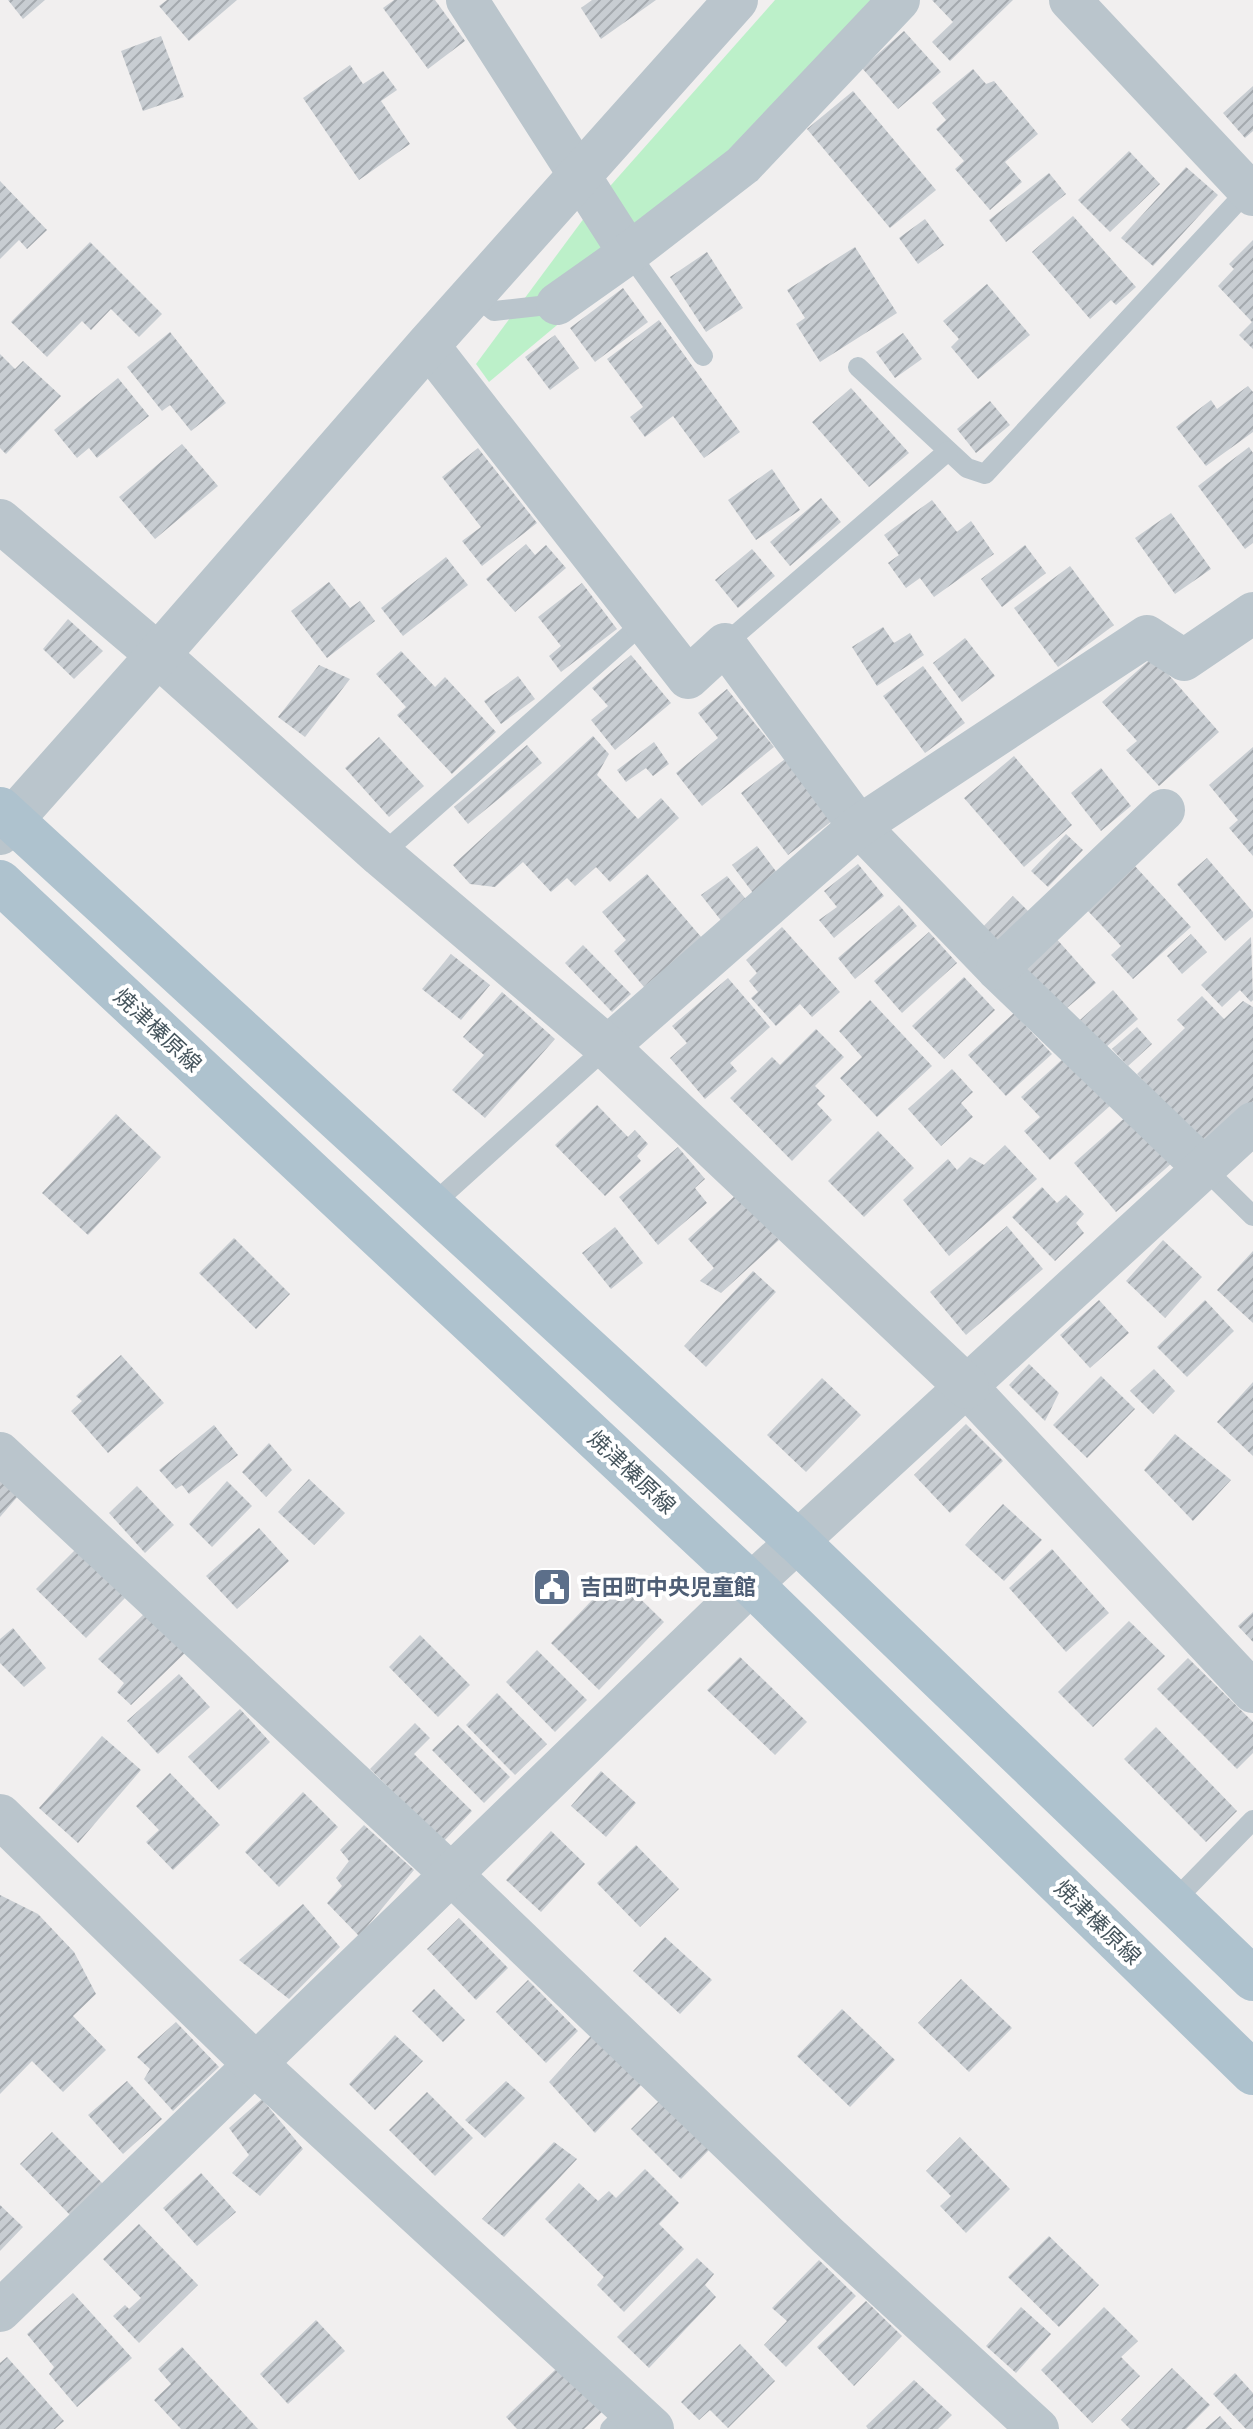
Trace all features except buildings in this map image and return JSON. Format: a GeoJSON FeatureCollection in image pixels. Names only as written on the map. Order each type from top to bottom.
{"type":"FeatureCollection","features":[{"type":"Feature","properties":{"kind":"main road"},"geometry":{"type":"LineString","coordinates":[[4,821],[433,1204],[798,1542],[1253,1979]]}},
{"type":"Feature","properties":{"kind":"main road","name":"焼津榛原線"},"geometry":{"type":"LineString","coordinates":[[0,882],[751,1584],[1253,2073]]}},
{"type":"Feature","properties":{"kind":"street"},"geometry":{"type":"LineString","coordinates":[[467,0],[629,253]]}},
{"type":"Feature","properties":{"kind":"street"},"geometry":{"type":"LineString","coordinates":[[4,821],[158,655],[473,294],[736,0]]}},
{"type":"Feature","properties":{"kind":"street"},"geometry":{"type":"LineString","coordinates":[[557,304],[743,165],[899,0]]}},
{"type":"Feature","properties":{"kind":"street"},"geometry":{"type":"LineString","coordinates":[[1070,0],[1250,192]]}},
{"type":"Feature","properties":{"kind":"street"},"geometry":{"type":"LineString","coordinates":[[428,345],[688,678],[725,644],[859,826],[997,969],[1204,1168]]}},
{"type":"Feature","properties":{"kind":"street"},"geometry":{"type":"LineString","coordinates":[[0,521],[158,655],[381,855],[607,1047],[967,1387],[1253,1692]]}},
{"type":"Feature","properties":{"kind":"street"},"geometry":{"type":"LineString","coordinates":[[607,1047],[859,826],[1147,636],[1184,660],[1253,613]]}},
{"type":"Feature","properties":{"kind":"street"},"geometry":{"type":"LineString","coordinates":[[997,969],[1164,810]]}},
{"type":"Feature","properties":{"kind":"street"},"geometry":{"type":"LineString","coordinates":[[0,2311],[751,1584],[1253,1123]]}},
{"type":"Feature","properties":{"kind":"street"},"geometry":{"type":"LineString","coordinates":[[0,1453],[452,1875],[828,2236],[1038,2429]]}},
{"type":"Feature","properties":{"kind":"street"},"geometry":{"type":"LineString","coordinates":[[0,1816],[631,2422]]}},
{"type":"Feature","properties":{"kind":"lane"},"geometry":{"type":"LineString","coordinates":[[858,367],[967,468],[985,474],[1250,192]]}},
{"type":"Feature","properties":{"kind":"lane"},"geometry":{"type":"LineString","coordinates":[[629,253],[703,356]]}},
{"type":"Feature","properties":{"kind":"lane"},"geometry":{"type":"LineString","coordinates":[[473,294],[494,311],[557,304]]}},
{"type":"Feature","properties":{"kind":"lane"},"geometry":{"type":"LineString","coordinates":[[725,644],[948,451]]}},
{"type":"Feature","properties":{"kind":"lane"},"geometry":{"type":"LineString","coordinates":[[381,855],[644,622]]}},
{"type":"Feature","properties":{"kind":"lane"},"geometry":{"type":"LineString","coordinates":[[433,1204],[607,1047]]}},
{"type":"Feature","properties":{"kind":"lane"},"geometry":{"type":"LineString","coordinates":[[1204,1168],[1253,1216]]}},
{"type":"Feature","properties":{"kind":"lane"},"geometry":{"type":"LineString","coordinates":[[1173,1902],[1253,1820]]}},
{"type":"Feature","properties":{"kind":"green space"},"geometry":{"type":"Polygon","coordinates":[[[775,0],[898,0],[714,194],[489,382],[476,364],[596,202],[775,0]]]}},
{"type":"Feature","properties":{"kind":"place","name":"吉田町中央児童館"},"geometry":{"type":"Point","coordinates":[552,1587]}}]}
